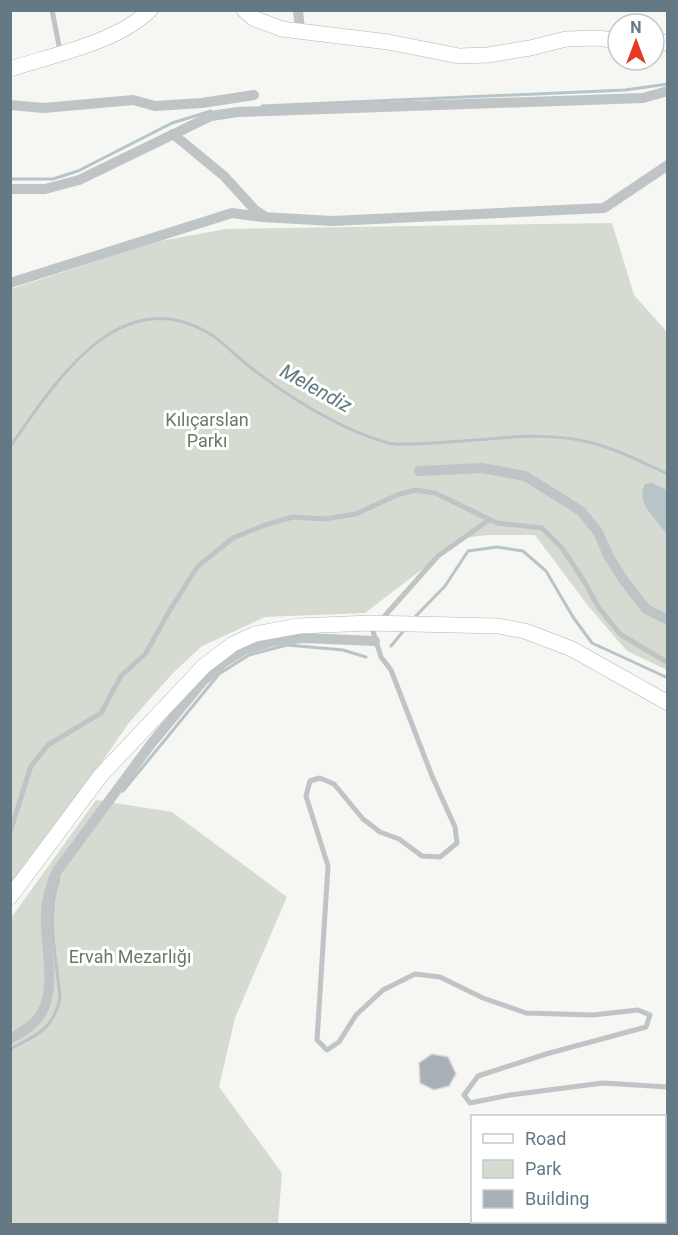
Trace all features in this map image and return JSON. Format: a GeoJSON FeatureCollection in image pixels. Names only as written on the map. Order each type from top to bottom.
{"type":"FeatureCollection","features":[{"type":"Feature","properties":{"kind":"main road"},"geometry":{"type":"LineString","coordinates":[[10,69],[106,38],[139,21],[150,10]]}},
{"type":"Feature","properties":{"kind":"main road"},"geometry":{"type":"LineString","coordinates":[[244,10],[266,24],[282,29],[388,42],[459,56],[530,48],[566,39],[606,39]]}},
{"type":"Feature","properties":{"kind":"main road"},"geometry":{"type":"LineString","coordinates":[[10,897],[101,775],[204,666],[233,644],[255,634],[299,626],[380,623],[498,626],[525,631],[572,650],[668,703]]}},
{"type":"Feature","properties":{"kind":"street"},"geometry":{"type":"LineString","coordinates":[[298,10],[300,31]]}},
{"type":"Feature","properties":{"kind":"street"},"geometry":{"type":"LineString","coordinates":[[10,189],[45,189],[79,180],[211,116],[238,112],[643,98],[668,91]]}},
{"type":"Feature","properties":{"kind":"street"},"geometry":{"type":"LineString","coordinates":[[10,105],[44,108],[133,100],[155,106],[202,103],[254,95]]}},
{"type":"Feature","properties":{"kind":"street"},"geometry":{"type":"LineString","coordinates":[[173,134],[224,176],[254,209],[266,217]]}},
{"type":"Feature","properties":{"kind":"street"},"geometry":{"type":"LineString","coordinates":[[10,283],[232,213],[333,221],[604,208],[668,165]]}},
{"type":"Feature","properties":{"kind":"street"},"geometry":{"type":"LineString","coordinates":[[419,471],[482,468],[525,476],[580,511],[598,532],[622,578],[646,609],[668,620]]}},
{"type":"Feature","properties":{"kind":"street"},"geometry":{"type":"LineString","coordinates":[[10,1039],[33,1024],[42,1012],[47,998],[46,912],[49,891],[57,871],[151,744],[203,681],[234,655],[265,643],[304,639],[375,641]]}},
{"type":"Feature","properties":{"kind":"lane"},"geometry":{"type":"LineString","coordinates":[[52,10],[60,53]]}},
{"type":"Feature","properties":{"kind":"lane"},"geometry":{"type":"LineString","coordinates":[[10,832],[31,766],[48,745],[101,713],[121,676],[146,653],[198,566],[231,539],[292,517],[324,519],[356,514],[397,495],[415,490],[435,493],[497,523],[542,528],[562,548],[599,608],[620,634],[668,663]]}},
{"type":"Feature","properties":{"kind":"lane"},"geometry":{"type":"LineString","coordinates":[[489,520],[438,556],[380,623],[375,641],[381,657],[391,670],[432,776],[455,827],[457,843],[440,857],[422,856],[399,838],[380,832],[363,819],[334,784],[320,778],[310,781],[306,796],[328,866],[317,1040],[327,1050],[339,1042],[356,1016],[383,990],[414,974],[440,977],[483,998],[526,1013],[593,1016],[639,1010],[650,1016],[646,1028],[546,1054],[478,1076],[464,1095],[470,1103],[510,1095],[603,1083],[668,1087]]}},
{"type":"Feature","properties":{"kind":"green space","name":"Kılıçarslan Parkı"},"geometry":{"type":"Polygon","coordinates":[[[612,223],[634,295],[667,332],[667,670],[627,651],[589,607],[535,535],[488,535],[463,538],[365,613],[265,617],[202,646],[172,674],[128,724],[11,894],[11,289],[155,242],[226,229],[612,223]]]}},
{"type":"Feature","properties":{"kind":"green space","name":"Ervah Mezarlığı"},"geometry":{"type":"Polygon","coordinates":[[[96,800],[172,812],[287,897],[235,1018],[219,1087],[282,1173],[278,1224],[11,1224],[11,918],[96,800]]]}},
{"type":"Feature","properties":{"kind":"shaded area"},"geometry":{"type":"Polygon","coordinates":[[[652,483],[667,490],[667,536],[643,499],[642,492],[645,484],[652,483]]]}},
{"type":"Feature","properties":{"kind":"building"},"geometry":{"type":"Polygon","coordinates":[[[432,1054],[448,1057],[456,1074],[449,1086],[434,1090],[420,1083],[419,1063],[432,1054]]]}},
{"type":"Feature","properties":{"kind":"waterway"},"geometry":{"type":"LineString","coordinates":[[262,106],[625,90],[668,84]]}},
{"type":"Feature","properties":{"kind":"waterway"},"geometry":{"type":"LineString","coordinates":[[10,179],[53,179],[78,171],[172,123],[211,111]]}},
{"type":"Feature","properties":{"kind":"waterway","name":"Melendiz"},"geometry":{"type":"LineString","coordinates":[[10,447],[46,396],[91,347],[117,330],[145,320],[175,320],[207,332],[298,401],[334,421],[388,443],[421,444],[525,437],[563,438],[608,448],[668,474]]}},
{"type":"Feature","properties":{"kind":"waterway"},"geometry":{"type":"LineString","coordinates":[[413,619],[445,586],[468,551],[497,547],[523,551],[546,571],[573,617],[592,643],[668,678]]}},
{"type":"Feature","properties":{"kind":"waterway"},"geometry":{"type":"LineString","coordinates":[[391,646],[405,629]]}},
{"type":"Feature","properties":{"kind":"waterway"},"geometry":{"type":"LineString","coordinates":[[123,791],[219,674],[249,655],[287,645],[343,650],[366,657]]}},
{"type":"Feature","properties":{"kind":"waterway"},"geometry":{"type":"LineString","coordinates":[[10,1049],[36,1035],[49,1024],[60,998],[52,923],[59,879]]}}]}
